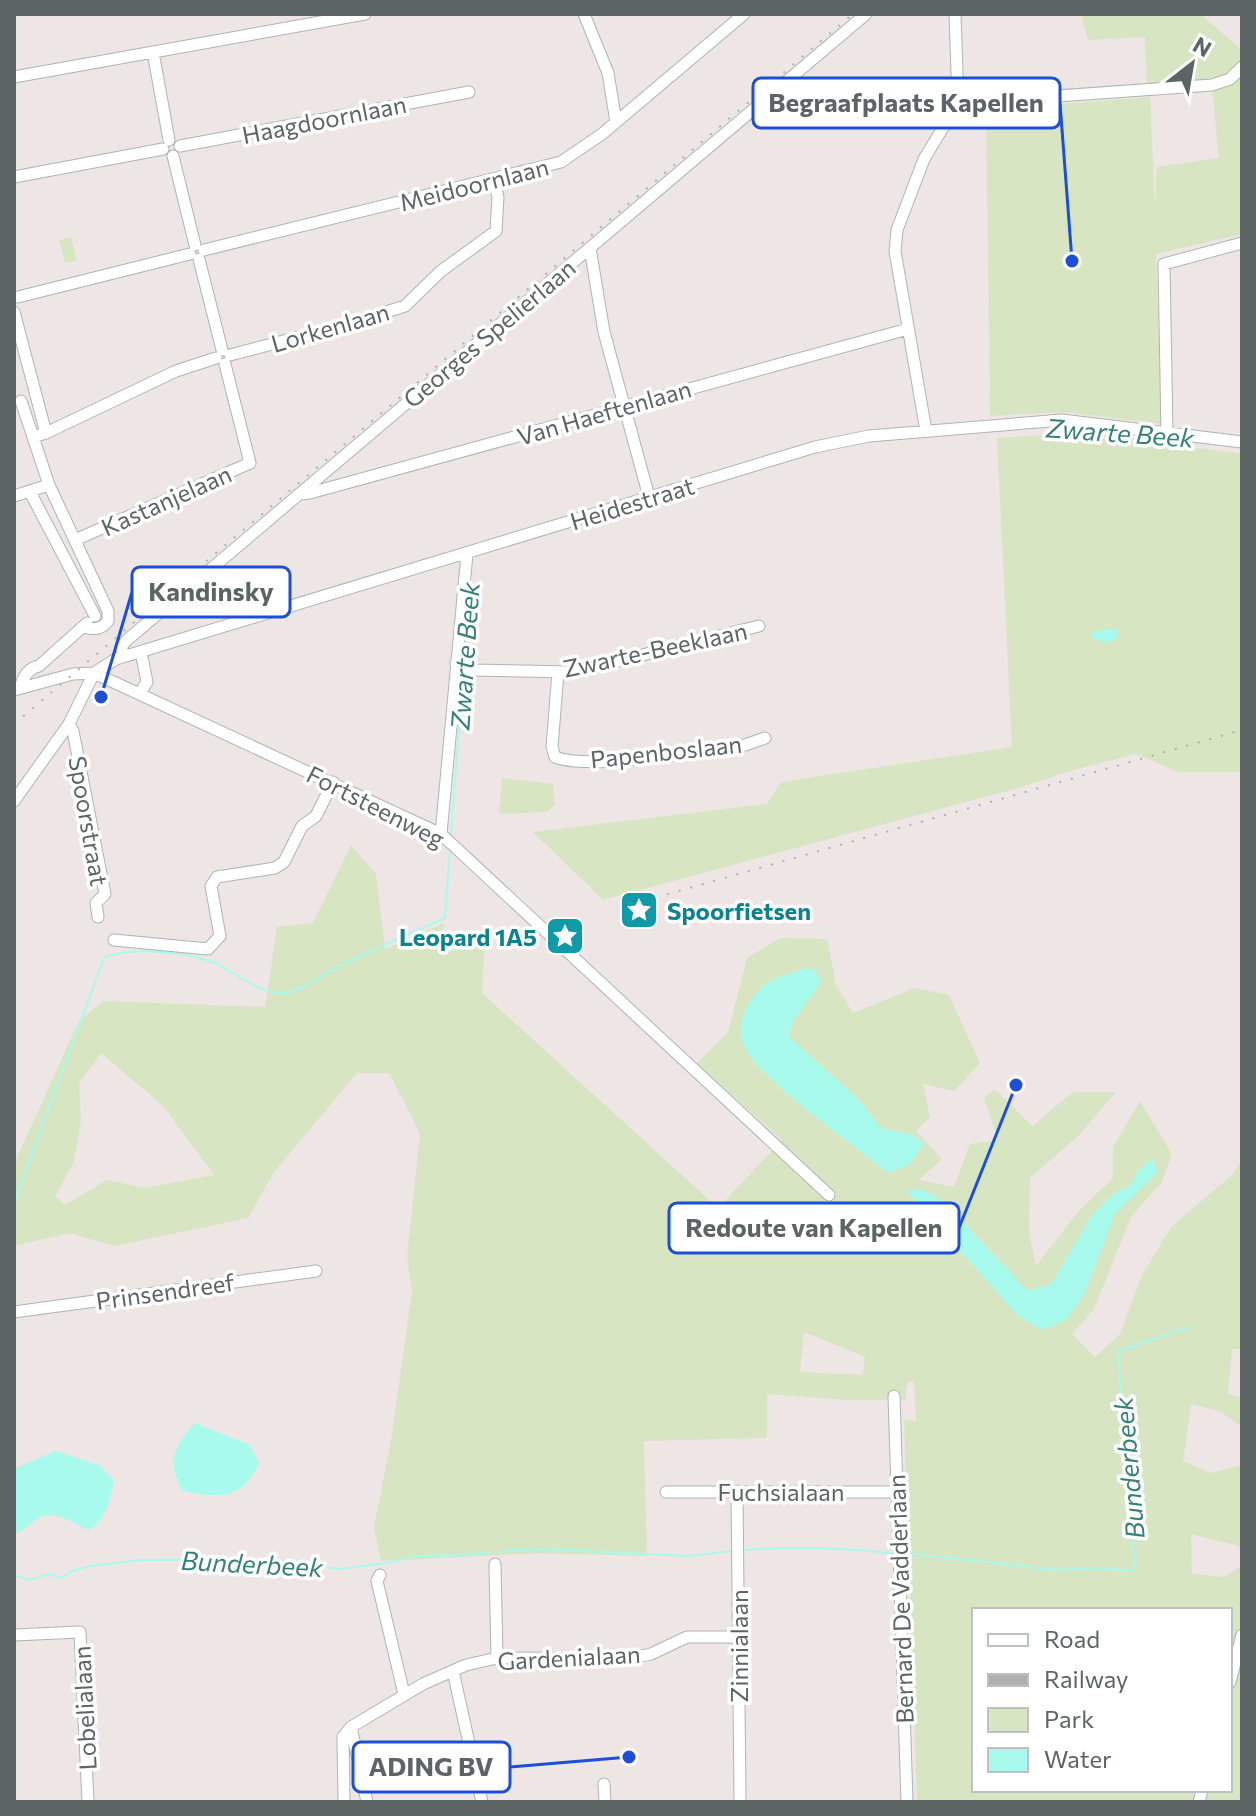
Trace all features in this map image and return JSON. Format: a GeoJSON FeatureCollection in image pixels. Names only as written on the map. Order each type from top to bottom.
{"type":"FeatureCollection","features":[{"type":"Feature","properties":{"kind":"street"},"geometry":{"type":"LineString","coordinates":[[14,77],[365,14]]}},
{"type":"Feature","properties":{"kind":"street"},"geometry":{"type":"LineString","coordinates":[[584,14],[608,73],[616,122]]}},
{"type":"Feature","properties":{"kind":"street","name":"Meidoornlaan"},"geometry":{"type":"LineString","coordinates":[[15,298],[561,162],[616,122],[744,14]]}},
{"type":"Feature","properties":{"kind":"street","name":"Georges Spelierlaan"},"geometry":{"type":"LineString","coordinates":[[124,656],[121,647],[127,640],[866,14]]}},
{"type":"Feature","properties":{"kind":"street"},"geometry":{"type":"LineString","coordinates":[[926,431],[895,251],[897,230],[924,159],[958,103],[955,14]]}},
{"type":"Feature","properties":{"kind":"street","name":"Kastanjelaan"},"geometry":{"type":"LineString","coordinates":[[75,540],[250,463],[171,148],[153,52]]}},
{"type":"Feature","properties":{"kind":"street"},"geometry":{"type":"LineString","coordinates":[[958,103],[1212,85],[1230,79],[1242,67]]}},
{"type":"Feature","properties":{"kind":"street","name":"Haagdoornlaan"},"geometry":{"type":"LineString","coordinates":[[14,177],[469,92]]}},
{"type":"Feature","properties":{"kind":"street","name":"Lorkenlaan"},"geometry":{"type":"LineString","coordinates":[[33,437],[176,371],[405,306],[441,271],[496,231],[498,197],[494,181]]}},
{"type":"Feature","properties":{"kind":"street"},"geometry":{"type":"LineString","coordinates":[[1167,434],[1164,264],[1242,243]]}},
{"type":"Feature","properties":{"kind":"street"},"geometry":{"type":"LineString","coordinates":[[590,248],[604,332],[649,497]]}},
{"type":"Feature","properties":{"kind":"street"},"geometry":{"type":"LineString","coordinates":[[14,312],[46,433]]}},
{"type":"Feature","properties":{"kind":"street","name":"Van Haeftenlaan"},"geometry":{"type":"LineString","coordinates":[[299,494],[908,329]]}},
{"type":"Feature","properties":{"kind":"street"},"geometry":{"type":"LineString","coordinates":[[36,397],[17,402],[49,485],[108,611],[108,621],[99,629],[82,627]]}},
{"type":"Feature","properties":{"kind":"street","name":"Heidestraat"},"geometry":{"type":"LineString","coordinates":[[94,673],[124,656],[815,447],[869,436],[1062,420],[1242,442]]}},
{"type":"Feature","properties":{"kind":"street"},"geometry":{"type":"LineString","coordinates":[[14,496],[49,485]]}},
{"type":"Feature","properties":{"kind":"street"},"geometry":{"type":"LineString","coordinates":[[30,492],[95,616]]}},
{"type":"Feature","properties":{"kind":"street"},"geometry":{"type":"LineString","coordinates":[[441,834],[467,554]]}},
{"type":"Feature","properties":{"kind":"street"},"geometry":{"type":"LineString","coordinates":[[17,689],[24,675],[39,666],[95,616],[102,602]]}},
{"type":"Feature","properties":{"kind":"street","name":"Zwarte-Beeklaan"},"geometry":{"type":"LineString","coordinates":[[456,663],[472,670],[574,672],[759,626]]}},
{"type":"Feature","properties":{"kind":"street"},"geometry":{"type":"LineString","coordinates":[[140,693],[147,682],[141,652]]}},
{"type":"Feature","properties":{"kind":"street"},"geometry":{"type":"LineString","coordinates":[[39,666],[39,682]]}},
{"type":"Feature","properties":{"kind":"street","name":"Papenboslaan"},"geometry":{"type":"LineString","coordinates":[[558,672],[552,747],[555,757],[562,760],[603,761],[745,745],[765,738]]}},
{"type":"Feature","properties":{"kind":"street"},"geometry":{"type":"LineString","coordinates":[[14,801],[69,724],[94,673],[80,673],[17,689]]}},
{"type":"Feature","properties":{"kind":"street","name":"Fortsteenweg"},"geometry":{"type":"LineString","coordinates":[[94,673],[441,834],[829,1195]]}},
{"type":"Feature","properties":{"kind":"street","name":"Spoorstraat"},"geometry":{"type":"LineString","coordinates":[[69,724],[73,731],[105,894],[96,903],[98,917]]}},
{"type":"Feature","properties":{"kind":"street"},"geometry":{"type":"LineString","coordinates":[[114,940],[208,949],[220,936],[211,886],[217,877],[275,868],[284,862],[302,826],[316,816],[333,782]]}},
{"type":"Feature","properties":{"kind":"street","name":"Prinsendreef"},"geometry":{"type":"LineString","coordinates":[[14,1312],[316,1271]]}},
{"type":"Feature","properties":{"kind":"street","name":"Bernard De Vadderlaan"},"geometry":{"type":"LineString","coordinates":[[894,1396],[907,1802]]}},
{"type":"Feature","properties":{"kind":"street","name":"Zinnialaan"},"geometry":{"type":"LineString","coordinates":[[737,1491],[740,1802]]}},
{"type":"Feature","properties":{"kind":"street","name":"Fuchsialaan"},"geometry":{"type":"LineString","coordinates":[[666,1492],[896,1492]]}},
{"type":"Feature","properties":{"kind":"street"},"geometry":{"type":"LineString","coordinates":[[495,1564],[497,1658]]}},
{"type":"Feature","properties":{"kind":"street"},"geometry":{"type":"LineString","coordinates":[[380,1575],[377,1581],[404,1694]]}},
{"type":"Feature","properties":{"kind":"street","name":"Lobelialaan"},"geometry":{"type":"LineString","coordinates":[[14,1635],[80,1632],[88,1802]]}},
{"type":"Feature","properties":{"kind":"street"},"geometry":{"type":"LineString","coordinates":[[1232,1674],[1242,1635]]}},
{"type":"Feature","properties":{"kind":"street","name":"Gardenialaan"},"geometry":{"type":"LineString","coordinates":[[351,1727],[404,1694],[466,1665],[497,1658],[627,1659],[651,1654],[687,1637],[737,1637]]}},
{"type":"Feature","properties":{"kind":"street"},"geometry":{"type":"LineString","coordinates":[[453,1671],[482,1802]]}},
{"type":"Feature","properties":{"kind":"street"},"geometry":{"type":"LineString","coordinates":[[344,1802],[343,1737],[351,1727]]}},
{"type":"Feature","properties":{"kind":"street"},"geometry":{"type":"LineString","coordinates":[[351,1727],[367,1802]]}},
{"type":"Feature","properties":{"kind":"street"},"geometry":{"type":"LineString","coordinates":[[604,1784],[605,1802]]}},
{"type":"Feature","properties":{"kind":"green space"},"geometry":{"type":"Polygon","coordinates":[[[1081,14],[1200,14],[1242,50],[1242,234],[1156,254],[1162,424],[1064,412],[990,416],[986,110],[1150,97],[1155,207],[1157,167],[1219,158],[1212,89],[1147,88],[1145,37],[1088,40],[1081,14]]]}},
{"type":"Feature","properties":{"kind":"green space"},"geometry":{"type":"Polygon","coordinates":[[[71,237],[77,261],[65,263],[59,240],[71,237]]]}},
{"type":"Feature","properties":{"kind":"green space"},"geometry":{"type":"Polygon","coordinates":[[[1083,432],[1242,454],[1242,772],[1178,772],[1136,754],[603,900],[533,832],[767,804],[781,782],[1012,747],[997,438],[1083,432]]]}},
{"type":"Feature","properties":{"kind":"green space"},"geometry":{"type":"Polygon","coordinates":[[[502,778],[553,784],[555,805],[547,812],[499,814],[502,778]]]}},
{"type":"Feature","properties":{"kind":"green space"},"geometry":{"type":"Polygon","coordinates":[[[351,845],[376,874],[385,949],[444,923],[441,954],[485,941],[482,993],[718,1208],[782,1140],[696,1064],[728,1032],[747,958],[780,938],[827,939],[836,985],[853,1013],[914,988],[949,995],[980,1063],[954,1091],[923,1084],[930,1117],[916,1131],[942,1159],[919,1180],[954,1187],[970,1144],[998,1140],[984,1098],[995,1089],[1032,1126],[1073,1092],[1116,1092],[1079,1135],[1030,1178],[1029,1233],[1036,1266],[1076,1214],[1113,1178],[1113,1147],[1140,1101],[1172,1154],[1162,1182],[1131,1217],[1094,1309],[1072,1334],[1095,1357],[1120,1334],[1141,1277],[1171,1227],[1233,1174],[1242,1159],[1242,1349],[1232,1349],[1228,1394],[1242,1398],[1242,1427],[1220,1411],[1191,1404],[1183,1461],[1210,1473],[1242,1465],[1242,1560],[1239,1546],[1191,1534],[1192,1574],[1225,1577],[1242,1565],[1242,1802],[917,1802],[904,1420],[916,1421],[914,1381],[908,1381],[905,1400],[848,1400],[767,1394],[767,1438],[644,1441],[647,1556],[541,1553],[381,1561],[374,1527],[391,1441],[412,1291],[407,1257],[420,1134],[389,1073],[357,1073],[274,1172],[248,1218],[114,1246],[69,1233],[14,1246],[14,1164],[79,1021],[103,1001],[265,1007],[277,927],[313,923],[351,845]],[[101,1053],[79,1084],[81,1121],[74,1162],[55,1196],[65,1205],[107,1180],[145,1188],[214,1175],[164,1107],[101,1053]],[[804,1332],[800,1372],[863,1375],[865,1357],[804,1332]]]}},
{"type":"Feature","properties":{"kind":"water"},"geometry":{"type":"Polygon","coordinates":[[[1109,628],[1119,631],[1116,639],[1105,643],[1092,638],[1091,633],[1109,628]]]}},
{"type":"Feature","properties":{"kind":"water"},"geometry":{"type":"Polygon","coordinates":[[[807,968],[814,970],[822,981],[792,1023],[789,1037],[860,1101],[881,1128],[913,1135],[924,1144],[910,1164],[888,1173],[785,1092],[751,1057],[742,1042],[743,1018],[755,994],[781,976],[807,968]]]}},
{"type":"Feature","properties":{"kind":"water"},"geometry":{"type":"Polygon","coordinates":[[[1152,1158],[1158,1172],[1115,1214],[1084,1295],[1066,1320],[1043,1330],[1019,1317],[906,1190],[922,1189],[945,1203],[1028,1291],[1051,1284],[1093,1214],[1115,1193],[1131,1185],[1138,1171],[1152,1158]]]}},
{"type":"Feature","properties":{"kind":"water"},"geometry":{"type":"Polygon","coordinates":[[[195,1423],[250,1445],[259,1463],[245,1484],[228,1494],[182,1491],[175,1471],[175,1454],[195,1423]]]}},
{"type":"Feature","properties":{"kind":"water"},"geometry":{"type":"Polygon","coordinates":[[[55,1451],[99,1465],[114,1480],[104,1515],[89,1530],[60,1517],[47,1515],[14,1534],[14,1469],[55,1451]]]}},
{"type":"Feature","properties":{"kind":"waterway","name":"Zwarte Beek"},"geometry":{"type":"LineString","coordinates":[[464,660],[467,611]]}},
{"type":"Feature","properties":{"kind":"waterway","name":"Zwarte Beek"},"geometry":{"type":"LineString","coordinates":[[451,836],[463,670]]}},
{"type":"Feature","properties":{"kind":"waterway","name":"Zwarte Beek"},"geometry":{"type":"LineString","coordinates":[[14,1203],[104,958],[142,951],[188,955],[212,962],[266,990],[291,992],[445,918],[450,850]]}},
{"type":"Feature","properties":{"kind":"waterway","name":"Bunderbeek"},"geometry":{"type":"LineString","coordinates":[[903,1553],[1055,1570],[1097,1568],[1132,1571],[1135,1566],[1118,1351],[1189,1327]]}},
{"type":"Feature","properties":{"kind":"waterway","name":"Bunderbeek"},"geometry":{"type":"LineString","coordinates":[[744,1550],[818,1548],[893,1553]]}},
{"type":"Feature","properties":{"kind":"waterway","name":"Bunderbeek"},"geometry":{"type":"LineString","coordinates":[[498,1552],[539,1549],[688,1556],[731,1551]]}},
{"type":"Feature","properties":{"kind":"waterway","name":"Bunderbeek"},"geometry":{"type":"LineString","coordinates":[[14,1575],[29,1580],[49,1574],[60,1578],[91,1566],[139,1560],[262,1559],[340,1569],[414,1556],[490,1552]]}},
{"type":"Feature","properties":{"kind":"railway"},"geometry":{"type":"LineString","coordinates":[[14,724],[853,14]]}},
{"type":"Feature","properties":{"kind":"railway"},"geometry":{"type":"LineString","coordinates":[[644,901],[1242,730]]}},
{"type":"Feature","properties":{"kind":"place","name":"Begraafplaats Kapellen"},"geometry":{"type":"Point","coordinates":[1072,261]}},
{"type":"Feature","properties":{"kind":"place","name":"Kandinsky"},"geometry":{"type":"Point","coordinates":[101,697]}},
{"type":"Feature","properties":{"kind":"place","name":"Spoorfietsen"},"geometry":{"type":"Point","coordinates":[639,910]}},
{"type":"Feature","properties":{"kind":"place","name":"Leopard 1A5"},"geometry":{"type":"Point","coordinates":[565,936]}},
{"type":"Feature","properties":{"kind":"place","name":"Redoute van Kapellen"},"geometry":{"type":"Point","coordinates":[1016,1085]}},
{"type":"Feature","properties":{"kind":"place","name":"ADING BV"},"geometry":{"type":"Point","coordinates":[629,1757]}}]}
